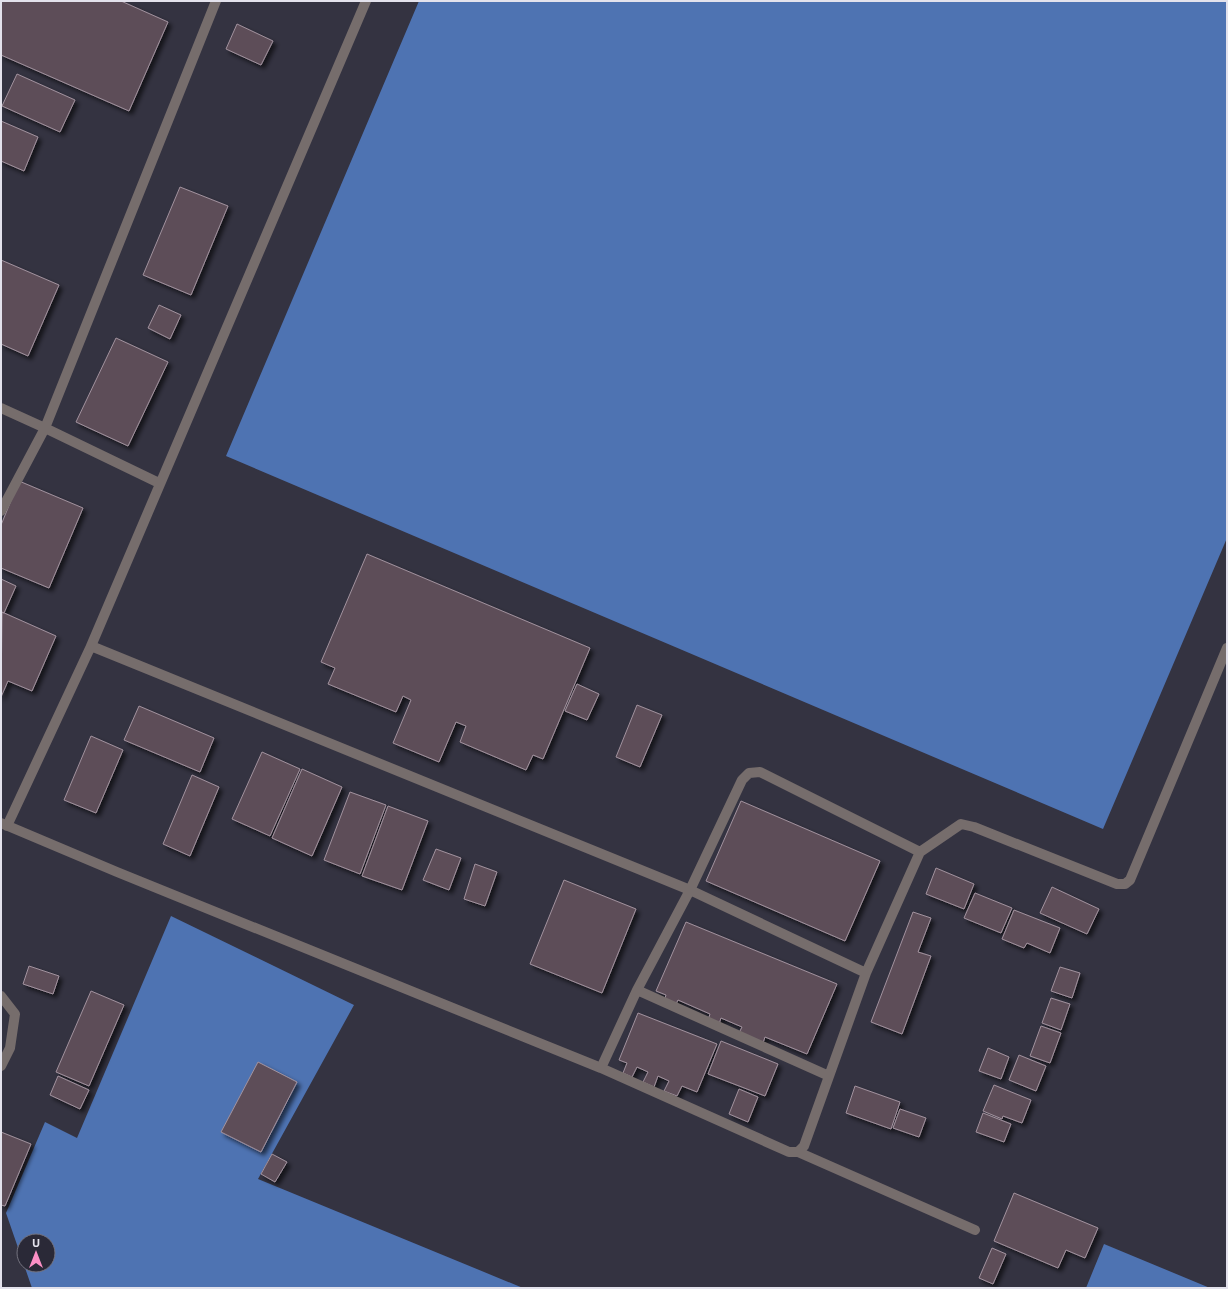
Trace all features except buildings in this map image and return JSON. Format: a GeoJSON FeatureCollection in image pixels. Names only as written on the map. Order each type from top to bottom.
{"type":"FeatureCollection","features":[{"type":"Feature","properties":{"kind":"lane"},"geometry":{"type":"LineString","coordinates":[[1,511],[45,428],[216,1]]}},
{"type":"Feature","properties":{"kind":"lane"},"geometry":{"type":"LineString","coordinates":[[361,3],[91,646],[4,825],[600,1068],[789,1152],[798,1152],[975,1230]]}},
{"type":"Feature","properties":{"kind":"lane"},"geometry":{"type":"LineString","coordinates":[[1,408],[159,483]]}},
{"type":"Feature","properties":{"kind":"lane"},"geometry":{"type":"LineString","coordinates":[[91,646],[690,890],[866,973]]}},
{"type":"Feature","properties":{"kind":"lane"},"geometry":{"type":"LineString","coordinates":[[798,1152],[804,1146],[866,973],[920,852],[961,824],[974,827],[1117,884],[1125,884],[1130,880],[1227,648]]}},
{"type":"Feature","properties":{"kind":"lane"},"geometry":{"type":"LineString","coordinates":[[600,1068],[637,990],[690,890],[742,780],[749,773],[760,772],[920,852]]}},
{"type":"Feature","properties":{"kind":"lane"},"geometry":{"type":"LineString","coordinates":[[637,990],[830,1076]]}},
{"type":"Feature","properties":{"kind":"lane"},"geometry":{"type":"LineString","coordinates":[[1,996],[15,1014],[10,1048],[1,1066]]}},
{"type":"Feature","properties":{"kind":"water"},"geometry":{"type":"Polygon","coordinates":[[[419,1],[1227,1],[1227,538],[1103,829],[226,456],[419,1]]]}},
{"type":"Feature","properties":{"kind":"water"},"geometry":{"type":"Polygon","coordinates":[[[171,916],[354,1005],[258,1179],[523,1288],[32,1288],[27,1273],[56,1273],[56,1233],[16,1233],[16,1242],[6,1213],[45,1122],[77,1138],[171,916]]]}},
{"type":"Feature","properties":{"kind":"water"},"geometry":{"type":"Polygon","coordinates":[[[1104,1244],[1210,1288],[1086,1288],[1104,1244]]]}}]}
